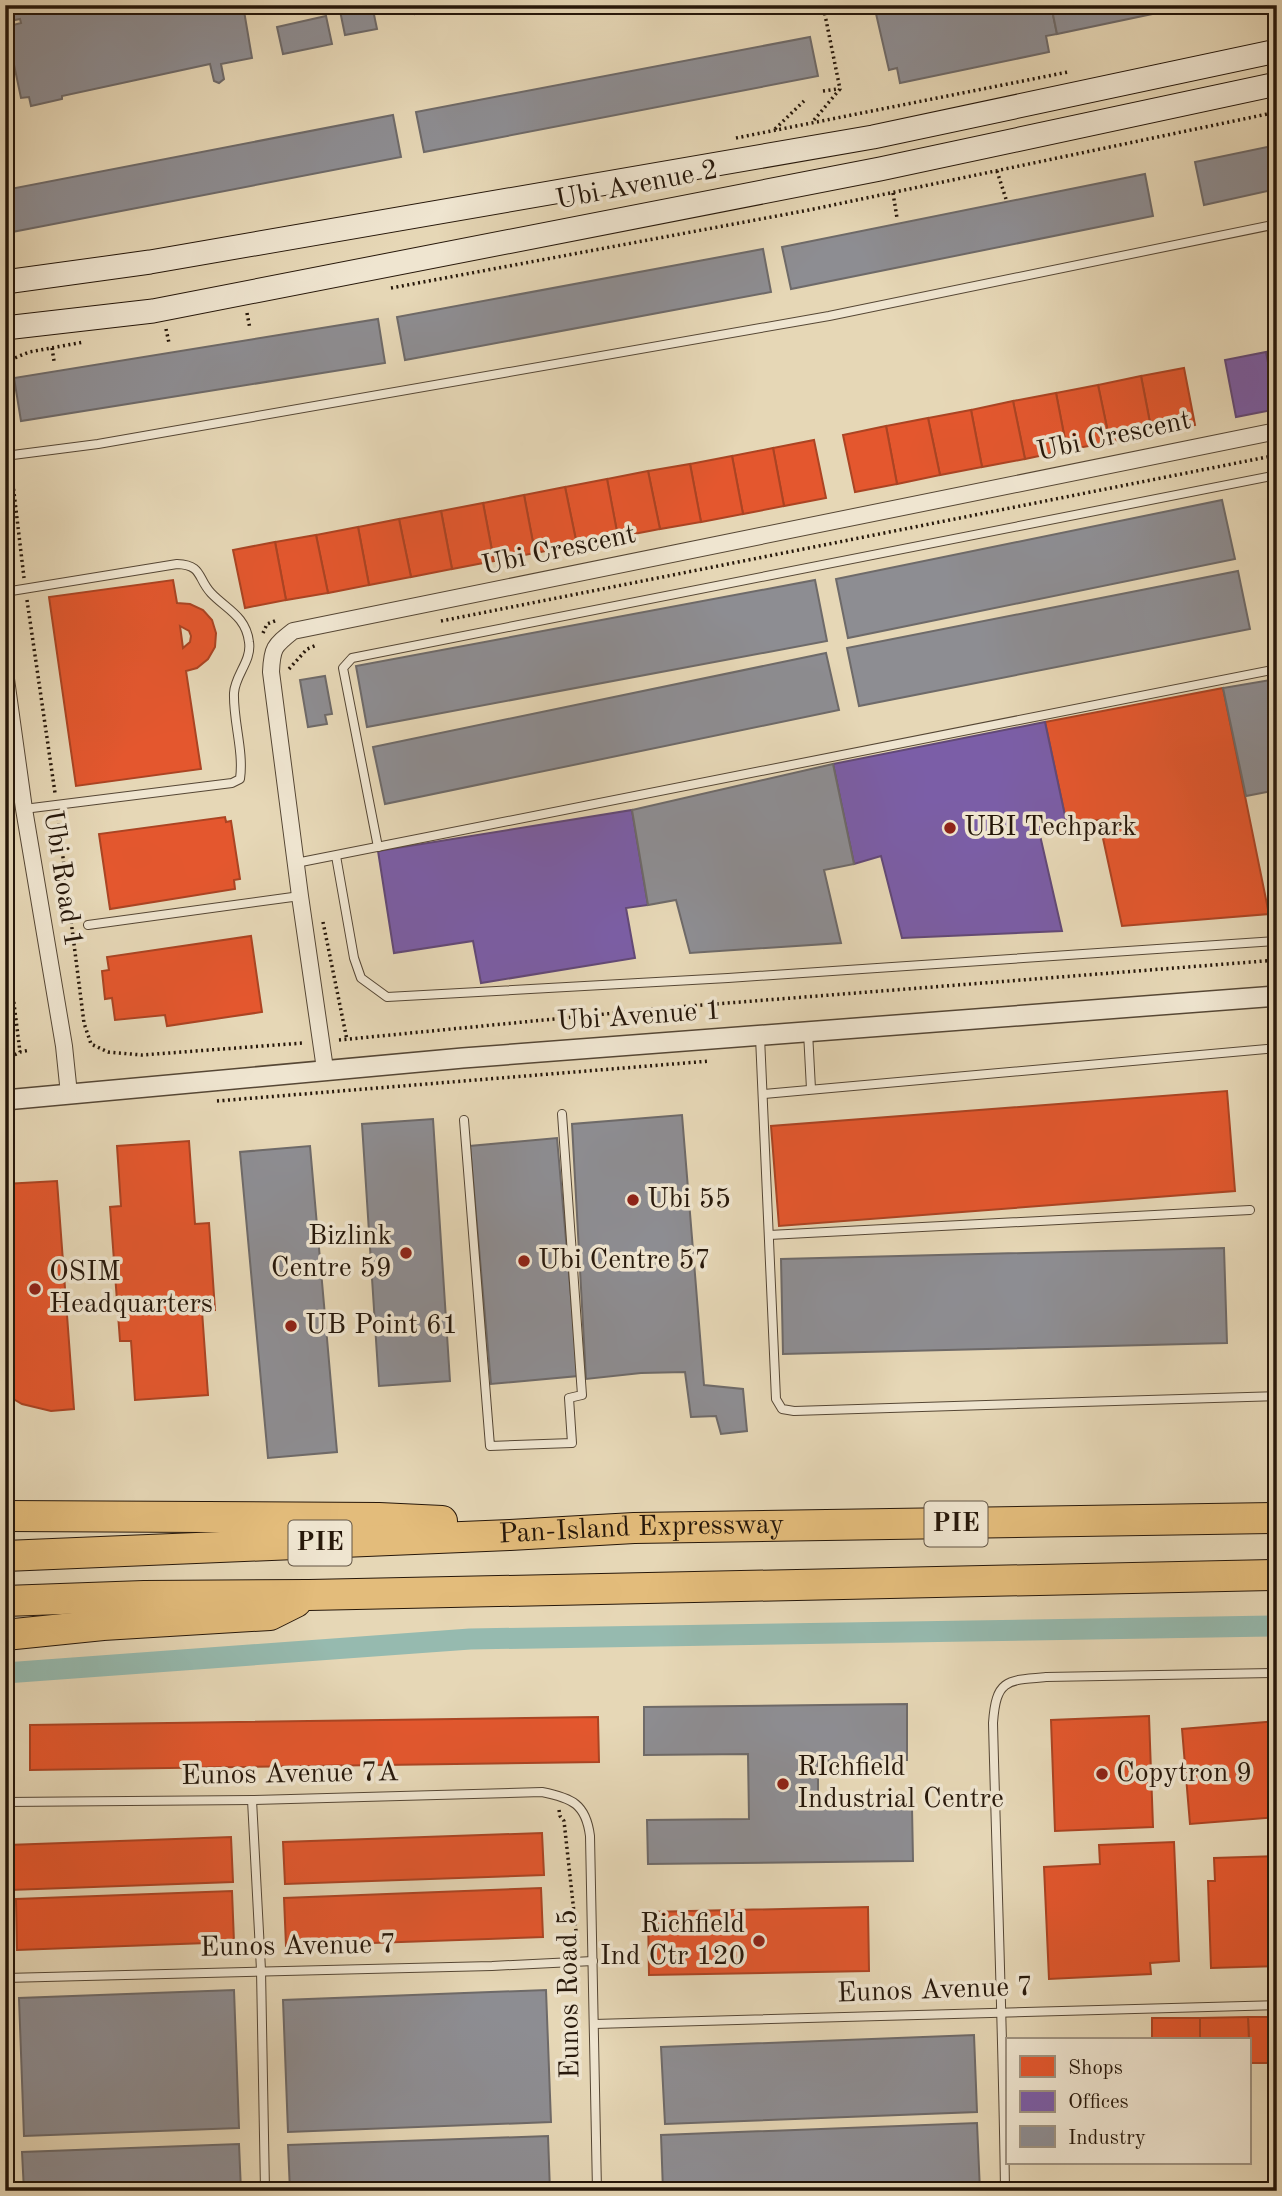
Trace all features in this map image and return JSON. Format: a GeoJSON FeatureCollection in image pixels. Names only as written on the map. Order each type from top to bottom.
{"type":"FeatureCollection","features":[{"type":"Feature","properties":{"kind":"highway"},"geometry":{"type":"LineString","coordinates":[[5,1516],[379,1518],[634,1528]]}},
{"type":"Feature","properties":{"kind":"highway","name":"Pan-Island Expressway"},"geometry":{"type":"LineString","coordinates":[[5,1556],[634,1528],[1277,1518]]}},
{"type":"Feature","properties":{"kind":"highway","name":"Pan-Island Expressway"},"geometry":{"type":"LineString","coordinates":[[5,1601],[144,1596],[1277,1575]]}},
{"type":"Feature","properties":{"kind":"highway"},"geometry":{"type":"LineString","coordinates":[[5,1635],[103,1625],[270,1615],[309,1595]]}},
{"type":"Feature","properties":{"kind":"main road","name":"Ubi Avenue 2"},"geometry":{"type":"LineString","coordinates":[[5,282],[150,262],[873,137],[1277,51]]}},
{"type":"Feature","properties":{"kind":"main road","name":"Ubi Avenue 2"},"geometry":{"type":"LineString","coordinates":[[5,328],[153,311],[866,172],[1277,85]]}},
{"type":"Feature","properties":{"kind":"street","name":"Ubi Crescent"},"geometry":{"type":"LineString","coordinates":[[325,1069],[271,672],[271,653],[293,631],[1277,431]]}},
{"type":"Feature","properties":{"kind":"street","name":"Ubi Road 1"},"geometry":{"type":"LineString","coordinates":[[5,672],[13,788],[24,809],[64,1046],[69,1094]]}},
{"type":"Feature","properties":{"kind":"street","name":"Ubi Avenue 1"},"geometry":{"type":"LineString","coordinates":[[5,1100],[325,1069],[1277,996]]}},
{"type":"Feature","properties":{"kind":"lane"},"geometry":{"type":"LineString","coordinates":[[7,456],[98,444],[829,316],[1277,224]]}},
{"type":"Feature","properties":{"kind":"lane"},"geometry":{"type":"LineString","coordinates":[[378,847],[343,668],[352,658],[1277,475]]}},
{"type":"Feature","properties":{"kind":"lane"},"geometry":{"type":"LineString","coordinates":[[5,592],[190,564],[200,573],[210,593],[239,616],[250,645],[234,691],[240,779],[232,783],[24,809]]}},
{"type":"Feature","properties":{"kind":"lane"},"geometry":{"type":"LineString","coordinates":[[296,863],[1277,668]]}},
{"type":"Feature","properties":{"kind":"lane"},"geometry":{"type":"LineString","coordinates":[[336,856],[352,946],[361,978],[387,997],[753,977],[1277,942]]}},
{"type":"Feature","properties":{"kind":"lane"},"geometry":{"type":"LineString","coordinates":[[88,925],[300,896]]}},
{"type":"Feature","properties":{"kind":"lane"},"geometry":{"type":"LineString","coordinates":[[808,1032],[811,1089]]}},
{"type":"Feature","properties":{"kind":"lane"},"geometry":{"type":"LineString","coordinates":[[760,1037],[776,1399],[782,1409],[794,1411],[1277,1396]]}},
{"type":"Feature","properties":{"kind":"lane"},"geometry":{"type":"LineString","coordinates":[[764,1094],[1277,1048]]}},
{"type":"Feature","properties":{"kind":"lane"},"geometry":{"type":"LineString","coordinates":[[464,1120],[490,1446],[572,1443],[569,1398],[582,1395],[562,1114]]}},
{"type":"Feature","properties":{"kind":"lane"},"geometry":{"type":"LineString","coordinates":[[769,1236],[1250,1210]]}},
{"type":"Feature","properties":{"kind":"lane"},"geometry":{"type":"LineString","coordinates":[[1005,2191],[1003,2012],[993,1723],[1000,1690],[1017,1679],[1046,1677],[1277,1673]]}},
{"type":"Feature","properties":{"kind":"lane","name":"Eunos Avenue 7A"},"geometry":{"type":"LineString","coordinates":[[5,1802],[252,1800],[542,1793],[574,1801]]}},
{"type":"Feature","properties":{"kind":"lane"},"geometry":{"type":"LineString","coordinates":[[252,1800],[261,1970],[265,2191]]}},
{"type":"Feature","properties":{"kind":"lane","name":"Eunos Road 5"},"geometry":{"type":"LineString","coordinates":[[574,1801],[589,1823],[590,1836],[597,2191]]}},
{"type":"Feature","properties":{"kind":"lane","name":"Eunos Avenue 7"},"geometry":{"type":"LineString","coordinates":[[5,1978],[593,1961]]}},
{"type":"Feature","properties":{"kind":"lane","name":"Eunos Avenue 7"},"geometry":{"type":"LineString","coordinates":[[594,2024],[1277,2005]]}},
{"type":"Feature","properties":{"kind":"path"},"geometry":{"type":"LineString","coordinates":[[823,5],[840,89]]}},
{"type":"Feature","properties":{"kind":"path"},"geometry":{"type":"LineString","coordinates":[[735,138],[1072,71]]}},
{"type":"Feature","properties":{"kind":"path"},"geometry":{"type":"LineString","coordinates":[[823,91],[840,89]]}},
{"type":"Feature","properties":{"kind":"path"},"geometry":{"type":"LineString","coordinates":[[812,122],[840,89]]}},
{"type":"Feature","properties":{"kind":"path"},"geometry":{"type":"LineString","coordinates":[[775,130],[803,101]]}},
{"type":"Feature","properties":{"kind":"path"},"geometry":{"type":"LineString","coordinates":[[998,171],[1006,199]]}},
{"type":"Feature","properties":{"kind":"path"},"geometry":{"type":"LineString","coordinates":[[893,193],[897,218]]}},
{"type":"Feature","properties":{"kind":"path"},"geometry":{"type":"LineString","coordinates":[[247,313],[250,329]]}},
{"type":"Feature","properties":{"kind":"path"},"geometry":{"type":"LineString","coordinates":[[166,327],[169,343]]}},
{"type":"Feature","properties":{"kind":"path"},"geometry":{"type":"LineString","coordinates":[[52,348],[54,361]]}},
{"type":"Feature","properties":{"kind":"path"},"geometry":{"type":"LineString","coordinates":[[5,431],[84,1023],[91,1044],[108,1052],[142,1055],[347,1040],[677,1007],[1277,960]]}},
{"type":"Feature","properties":{"kind":"path"},"geometry":{"type":"LineString","coordinates":[[436,622],[1277,455]]}},
{"type":"Feature","properties":{"kind":"path"},"geometry":{"type":"LineString","coordinates":[[289,681],[288,670],[294,661],[307,649],[319,645]]}},
{"type":"Feature","properties":{"kind":"path"},"geometry":{"type":"LineString","coordinates":[[322,913],[347,1040]]}},
{"type":"Feature","properties":{"kind":"path"},"geometry":{"type":"LineString","coordinates":[[5,930],[20,1052]]}},
{"type":"Feature","properties":{"kind":"path"},"geometry":{"type":"LineString","coordinates":[[5,1060],[30,1050]]}},
{"type":"Feature","properties":{"kind":"path"},"geometry":{"type":"LineString","coordinates":[[207,1101],[242,1101],[710,1061]]}},
{"type":"Feature","properties":{"kind":"path"},"geometry":{"type":"LineString","coordinates":[[563,1797],[559,1811],[564,1821],[579,1962]]}},
{"type":"Feature","properties":{"kind":"building: Shops"},"geometry":{"type":"Polygon","coordinates":[[[1184,368],[1195,425],[1152,433],[1141,376],[1184,368]]]}},
{"type":"Feature","properties":{"kind":"building: Shops"},"geometry":{"type":"Polygon","coordinates":[[[1141,376],[1152,433],[1110,442],[1098,385],[1141,376]]]}},
{"type":"Feature","properties":{"kind":"building: Shops"},"geometry":{"type":"Polygon","coordinates":[[[1098,385],[1110,442],[1067,450],[1056,393],[1098,385]]]}},
{"type":"Feature","properties":{"kind":"building: Shops"},"geometry":{"type":"Polygon","coordinates":[[[1056,393],[1067,450],[1025,459],[1013,401],[1056,393]]]}},
{"type":"Feature","properties":{"kind":"building: Shops"},"geometry":{"type":"Polygon","coordinates":[[[1013,401],[1025,459],[982,467],[971,410],[1013,401]]]}},
{"type":"Feature","properties":{"kind":"building: Shops"},"geometry":{"type":"Polygon","coordinates":[[[971,410],[982,467],[940,475],[928,418],[971,410]]]}},
{"type":"Feature","properties":{"kind":"building: Shops"},"geometry":{"type":"Polygon","coordinates":[[[928,418],[940,475],[897,484],[886,426],[928,418]]]}},
{"type":"Feature","properties":{"kind":"building: Shops"},"geometry":{"type":"Polygon","coordinates":[[[886,426],[897,484],[855,492],[843,435],[886,426]]]}},
{"type":"Feature","properties":{"kind":"building: Shops"},"geometry":{"type":"Polygon","coordinates":[[[814,440],[826,498],[784,506],[773,448],[814,440]]]}},
{"type":"Feature","properties":{"kind":"building: Shops"},"geometry":{"type":"Polygon","coordinates":[[[773,448],[784,506],[743,514],[732,456],[773,448]]]}},
{"type":"Feature","properties":{"kind":"building: Shops"},"geometry":{"type":"Polygon","coordinates":[[[732,456],[743,514],[701,522],[690,464],[732,456]]]}},
{"type":"Feature","properties":{"kind":"building: Shops"},"geometry":{"type":"Polygon","coordinates":[[[690,464],[701,522],[660,529],[648,471],[690,464]]]}},
{"type":"Feature","properties":{"kind":"building: Shops"},"geometry":{"type":"Polygon","coordinates":[[[648,471],[660,529],[618,537],[607,479],[648,471]]]}},
{"type":"Feature","properties":{"kind":"building: Shops"},"geometry":{"type":"Polygon","coordinates":[[[607,479],[618,537],[577,545],[565,487],[607,479]]]}},
{"type":"Feature","properties":{"kind":"building: Shops"},"geometry":{"type":"Polygon","coordinates":[[[565,487],[577,545],[535,553],[524,495],[565,487]]]}},
{"type":"Feature","properties":{"kind":"building: Shops"},"geometry":{"type":"Polygon","coordinates":[[[524,495],[535,553],[494,561],[483,503],[524,495]]]}},
{"type":"Feature","properties":{"kind":"building: Shops"},"geometry":{"type":"Polygon","coordinates":[[[483,503],[494,561],[452,569],[441,511],[483,503]]]}},
{"type":"Feature","properties":{"kind":"building: Shops"},"geometry":{"type":"Polygon","coordinates":[[[441,511],[452,569],[411,577],[399,519],[441,511]]]}},
{"type":"Feature","properties":{"kind":"building: Shops"},"geometry":{"type":"Polygon","coordinates":[[[399,519],[411,577],[369,585],[358,527],[399,519]]]}},
{"type":"Feature","properties":{"kind":"building: Shops"},"geometry":{"type":"Polygon","coordinates":[[[358,527],[369,585],[328,593],[316,535],[358,527]]]}},
{"type":"Feature","properties":{"kind":"building: Shops"},"geometry":{"type":"Polygon","coordinates":[[[316,535],[328,593],[286,600],[275,542],[316,535]]]}},
{"type":"Feature","properties":{"kind":"building: Shops"},"geometry":{"type":"Polygon","coordinates":[[[275,542],[286,600],[245,608],[233,550],[275,542]]]}},
{"type":"Feature","properties":{"kind":"building: Shops"},"geometry":{"type":"Polygon","coordinates":[[[173,580],[177,603],[190,604],[203,610],[212,620],[216,633],[215,647],[208,659],[197,668],[186,671],[201,769],[76,786],[49,597],[173,580]],[[180,626],[183,648],[190,642],[189,631],[180,626]]]}},
{"type":"Feature","properties":{"kind":"building: Shops","name":"UBI Techpark"},"geometry":{"type":"Polygon","coordinates":[[[1223,688],[1269,914],[1122,926],[1099,820],[1067,825],[1045,722],[1223,688]]]}},
{"type":"Feature","properties":{"kind":"building: Shops"},"geometry":{"type":"Polygon","coordinates":[[[225,817],[226,822],[231,821],[240,879],[234,880],[235,889],[110,909],[99,834],[225,817]]]}},
{"type":"Feature","properties":{"kind":"building: Shops"},"geometry":{"type":"Polygon","coordinates":[[[251,936],[262,1012],[167,1026],[165,1015],[115,1020],[112,998],[105,999],[102,971],[109,970],[107,957],[251,936]]]}},
{"type":"Feature","properties":{"kind":"building: Shops"},"geometry":{"type":"Polygon","coordinates":[[[1227,1091],[1235,1191],[779,1226],[771,1126],[1227,1091]]]}},
{"type":"Feature","properties":{"kind":"building: Shops"},"geometry":{"type":"Polygon","coordinates":[[[189,1141],[195,1224],[209,1223],[215,1310],[202,1311],[208,1395],[135,1400],[131,1341],[120,1341],[110,1207],[121,1206],[117,1146],[189,1141]]]}},
{"type":"Feature","properties":{"kind":"building: Shops","name":"OSIM Headquarters"},"geometry":{"type":"Polygon","coordinates":[[[57,1181],[74,1409],[51,1411],[22,1404],[5,1394],[5,1184],[57,1181]]]}},
{"type":"Feature","properties":{"kind":"building: Shops","name":"Copytron 9"},"geometry":{"type":"Polygon","coordinates":[[[1149,1716],[1153,1827],[1055,1831],[1051,1720],[1149,1716]]]}},
{"type":"Feature","properties":{"kind":"building: Shops"},"geometry":{"type":"Polygon","coordinates":[[[598,1717],[599,1762],[30,1770],[30,1725],[598,1717]]]}},
{"type":"Feature","properties":{"kind":"building: Shops"},"geometry":{"type":"Polygon","coordinates":[[[1277,1721],[1277,1817],[1190,1824],[1182,1729],[1277,1721]]]}},
{"type":"Feature","properties":{"kind":"building: Shops"},"geometry":{"type":"Polygon","coordinates":[[[542,1833],[544,1875],[285,1884],[283,1842],[542,1833]]]}},
{"type":"Feature","properties":{"kind":"building: Shops"},"geometry":{"type":"Polygon","coordinates":[[[231,1837],[233,1882],[10,1890],[8,1845],[231,1837]]]}},
{"type":"Feature","properties":{"kind":"building: Shops"},"geometry":{"type":"Polygon","coordinates":[[[1174,1842],[1179,1961],[1150,1963],[1151,1974],[1049,1979],[1044,1867],[1100,1864],[1099,1845],[1174,1842]]]}},
{"type":"Feature","properties":{"kind":"building: Shops"},"geometry":{"type":"Polygon","coordinates":[[[1277,1856],[1277,1966],[1211,1968],[1208,1881],[1215,1881],[1214,1858],[1277,1856]]]}},
{"type":"Feature","properties":{"kind":"building: Shops"},"geometry":{"type":"Polygon","coordinates":[[[541,1888],[543,1937],[286,1946],[284,1898],[541,1888]]]}},
{"type":"Feature","properties":{"kind":"building: Shops"},"geometry":{"type":"Polygon","coordinates":[[[232,1891],[234,1942],[17,1950],[16,1899],[232,1891]]]}},
{"type":"Feature","properties":{"kind":"building: Shops","name":"Richfield Ind Ctr 120"},"geometry":{"type":"Polygon","coordinates":[[[868,1907],[869,1971],[649,1975],[648,1912],[868,1907]]]}},
{"type":"Feature","properties":{"kind":"building: Shops"},"geometry":{"type":"Polygon","coordinates":[[[1248,2017],[1277,2017],[1277,2063],[1250,2063],[1248,2017]]]}},
{"type":"Feature","properties":{"kind":"building: Shops"},"geometry":{"type":"Polygon","coordinates":[[[1248,2017],[1249,2038],[1200,2038],[1200,2018],[1248,2017]]]}},
{"type":"Feature","properties":{"kind":"building: Shops"},"geometry":{"type":"Polygon","coordinates":[[[1152,2018],[1200,2018],[1200,2038],[1152,2038],[1152,2018]]]}},
{"type":"Feature","properties":{"kind":"building: Offices"},"geometry":{"type":"Polygon","coordinates":[[[1277,350],[1277,405],[1266,352],[1277,350]]]}},
{"type":"Feature","properties":{"kind":"building: Offices"},"geometry":{"type":"Polygon","coordinates":[[[1266,352],[1277,409],[1236,417],[1225,360],[1266,352]]]}},
{"type":"Feature","properties":{"kind":"building: Offices","name":"UBI Techpark"},"geometry":{"type":"Polygon","coordinates":[[[1045,722],[1067,825],[1039,831],[1062,931],[902,938],[881,856],[854,864],[833,764],[1045,722]]]}},
{"type":"Feature","properties":{"kind":"building: Offices"},"geometry":{"type":"Polygon","coordinates":[[[632,810],[648,905],[626,908],[635,958],[481,983],[473,941],[394,953],[378,851],[632,810]]]}},
{"type":"Feature","properties":{"kind":"building: Industry"},"geometry":{"type":"Polygon","coordinates":[[[5,5],[82,5],[83,11],[108,5],[243,5],[252,58],[221,64],[224,79],[219,83],[214,81],[210,64],[62,96],[62,99],[31,106],[29,97],[21,98],[6,36],[9,26],[21,23],[20,19],[5,22],[5,5]]]}},
{"type":"Feature","properties":{"kind":"building: Industry"},"geometry":{"type":"Polygon","coordinates":[[[372,5],[377,29],[345,35],[339,6],[372,5]]]}},
{"type":"Feature","properties":{"kind":"building: Industry"},"geometry":{"type":"Polygon","coordinates":[[[413,5],[456,5],[415,14],[413,5]]]}},
{"type":"Feature","properties":{"kind":"building: Industry"},"geometry":{"type":"Polygon","coordinates":[[[874,5],[1051,5],[1057,34],[1046,36],[1049,52],[900,83],[897,68],[889,70],[874,5]]]}},
{"type":"Feature","properties":{"kind":"building: Industry"},"geometry":{"type":"Polygon","coordinates":[[[1051,5],[1208,7],[1182,12],[1181,8],[1057,34],[1051,5]]]}},
{"type":"Feature","properties":{"kind":"building: Industry"},"geometry":{"type":"Polygon","coordinates":[[[326,16],[332,44],[283,54],[277,27],[326,16]]]}},
{"type":"Feature","properties":{"kind":"building: Industry"},"geometry":{"type":"Polygon","coordinates":[[[810,37],[818,76],[424,152],[416,112],[810,37]]]}},
{"type":"Feature","properties":{"kind":"building: Industry"},"geometry":{"type":"Polygon","coordinates":[[[393,115],[401,157],[7,233],[5,190],[393,115]]]}},
{"type":"Feature","properties":{"kind":"building: Industry"},"geometry":{"type":"Polygon","coordinates":[[[1277,145],[1277,189],[1204,205],[1195,162],[1277,145]]]}},
{"type":"Feature","properties":{"kind":"building: Industry"},"geometry":{"type":"Polygon","coordinates":[[[1145,174],[1153,216],[791,289],[782,247],[1145,174]]]}},
{"type":"Feature","properties":{"kind":"building: Industry"},"geometry":{"type":"Polygon","coordinates":[[[763,249],[771,292],[405,360],[397,317],[763,249]]]}},
{"type":"Feature","properties":{"kind":"building: Industry"},"geometry":{"type":"Polygon","coordinates":[[[378,319],[385,363],[21,421],[14,378],[378,319]]]}},
{"type":"Feature","properties":{"kind":"building: Industry"},"geometry":{"type":"Polygon","coordinates":[[[1222,500],[1235,559],[848,638],[836,579],[1222,500]]]}},
{"type":"Feature","properties":{"kind":"building: Industry"},"geometry":{"type":"Polygon","coordinates":[[[1238,571],[1250,629],[859,706],[847,648],[1238,571]]]}},
{"type":"Feature","properties":{"kind":"building: Industry"},"geometry":{"type":"Polygon","coordinates":[[[815,580],[827,641],[367,727],[356,666],[815,580]]]}},
{"type":"Feature","properties":{"kind":"building: Industry"},"geometry":{"type":"Polygon","coordinates":[[[826,653],[839,710],[385,804],[373,747],[826,653]]]}},
{"type":"Feature","properties":{"kind":"building: Industry"},"geometry":{"type":"Polygon","coordinates":[[[325,676],[332,714],[325,715],[327,724],[308,727],[300,680],[325,676]]]}},
{"type":"Feature","properties":{"kind":"building: Industry"},"geometry":{"type":"Polygon","coordinates":[[[1277,679],[1277,790],[1246,796],[1223,688],[1277,679]]]}},
{"type":"Feature","properties":{"kind":"building: Industry"},"geometry":{"type":"Polygon","coordinates":[[[833,764],[854,864],[824,870],[841,943],[690,953],[676,900],[648,905],[632,810],[833,764]]]}},
{"type":"Feature","properties":{"kind":"building: Industry","name":"Ubi 55"},"geometry":{"type":"Polygon","coordinates":[[[682,1115],[704,1385],[743,1389],[747,1431],[721,1434],[716,1416],[691,1417],[685,1372],[641,1373],[586,1379],[572,1124],[682,1115]]]}},
{"type":"Feature","properties":{"kind":"building: Industry","name":"Bizlink Centre 59"},"geometry":{"type":"Polygon","coordinates":[[[433,1119],[450,1381],[379,1386],[362,1124],[433,1119]]]}},
{"type":"Feature","properties":{"kind":"building: Industry","name":"Ubi Centre 57"},"geometry":{"type":"Polygon","coordinates":[[[557,1138],[578,1376],[491,1384],[470,1146],[557,1138]]]}},
{"type":"Feature","properties":{"kind":"building: Industry","name":"UB Point 61"},"geometry":{"type":"Polygon","coordinates":[[[310,1146],[337,1452],[268,1458],[240,1152],[310,1146]]]}},
{"type":"Feature","properties":{"kind":"building: Industry"},"geometry":{"type":"Polygon","coordinates":[[[1224,1248],[1227,1343],[783,1354],[781,1259],[1224,1248]]]}},
{"type":"Feature","properties":{"kind":"building: Industry","name":"RIchfield Industrial Centre"},"geometry":{"type":"Polygon","coordinates":[[[907,1704],[907,1760],[818,1761],[818,1809],[912,1808],[913,1861],[648,1864],[647,1820],[749,1819],[748,1754],[644,1755],[644,1707],[907,1704]]]}},
{"type":"Feature","properties":{"kind":"building: Industry"},"geometry":{"type":"Polygon","coordinates":[[[234,1990],[239,2128],[24,2136],[19,1998],[234,1990]]]}},
{"type":"Feature","properties":{"kind":"building: Industry"},"geometry":{"type":"Polygon","coordinates":[[[546,1990],[551,2122],[288,2132],[283,2000],[546,1990]]]}},
{"type":"Feature","properties":{"kind":"building: Industry"},"geometry":{"type":"Polygon","coordinates":[[[974,2035],[977,2112],[665,2124],[661,2047],[974,2035]]]}},
{"type":"Feature","properties":{"kind":"building: Industry"},"geometry":{"type":"Polygon","coordinates":[[[977,2123],[980,2191],[663,2191],[661,2135],[977,2123]]]}},
{"type":"Feature","properties":{"kind":"building: Industry"},"geometry":{"type":"Polygon","coordinates":[[[548,2136],[550,2191],[290,2191],[288,2145],[548,2136]]]}},
{"type":"Feature","properties":{"kind":"building: Industry"},"geometry":{"type":"Polygon","coordinates":[[[239,2144],[241,2191],[24,2191],[22,2152],[239,2144]]]}},
{"type":"Feature","properties":{"kind":"waterway"},"geometry":{"type":"LineString","coordinates":[[5,1673],[470,1639],[1277,1626]]}},
{"type":"Feature","properties":{"kind":"place","name":"UBI Techpark"},"geometry":{"type":"Point","coordinates":[950,828]}},
{"type":"Feature","properties":{"kind":"place","name":"Ubi 55"},"geometry":{"type":"Point","coordinates":[633,1200]}},
{"type":"Feature","properties":{"kind":"place","name":"Bizlink Centre 59"},"geometry":{"type":"Point","coordinates":[406,1253]}},
{"type":"Feature","properties":{"kind":"place","name":"Ubi Centre 57"},"geometry":{"type":"Point","coordinates":[524,1261]}},
{"type":"Feature","properties":{"kind":"place","name":"OSIM Headquarters"},"geometry":{"type":"Point","coordinates":[35,1289]}},
{"type":"Feature","properties":{"kind":"place","name":"UB Point 61"},"geometry":{"type":"Point","coordinates":[291,1326]}},
{"type":"Feature","properties":{"kind":"place","name":"Copytron 9"},"geometry":{"type":"Point","coordinates":[1102,1774]}},
{"type":"Feature","properties":{"kind":"place","name":"RIchfield Industrial Centre"},"geometry":{"type":"Point","coordinates":[783,1784]}},
{"type":"Feature","properties":{"kind":"place","name":"Richfield Ind Ctr 120"},"geometry":{"type":"Point","coordinates":[759,1941]}}]}
